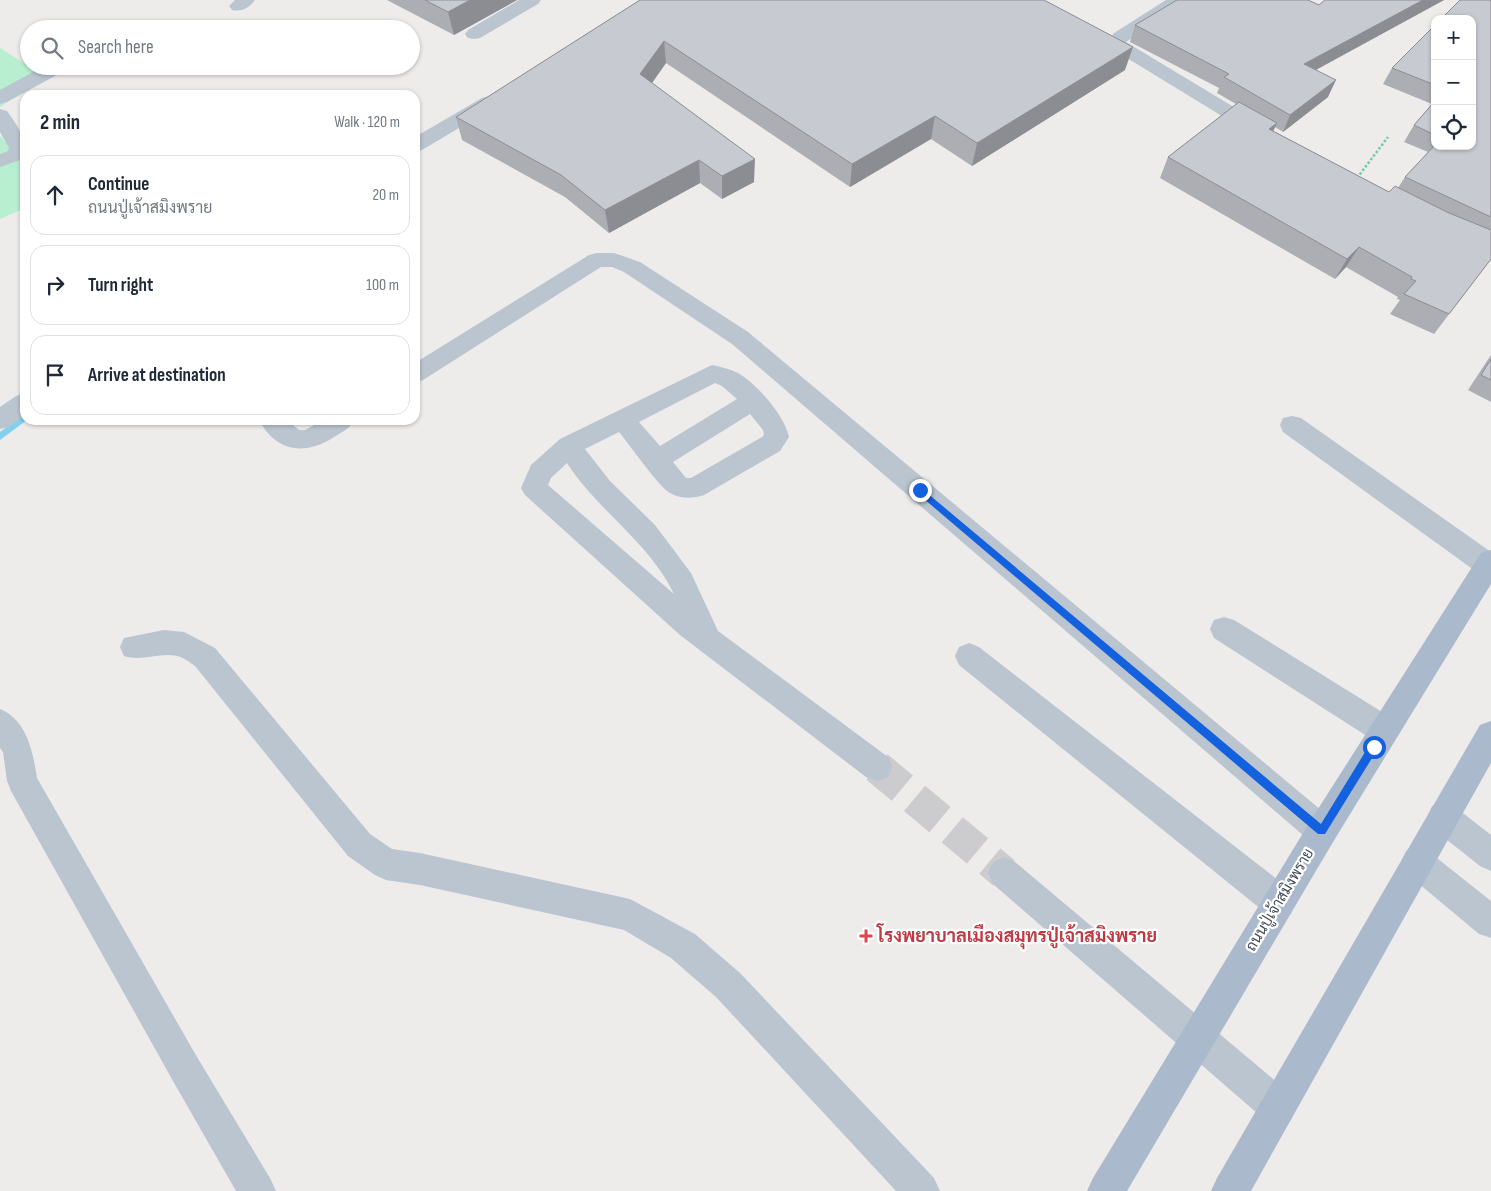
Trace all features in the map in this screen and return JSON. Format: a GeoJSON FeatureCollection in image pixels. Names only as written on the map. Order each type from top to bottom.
{"type":"FeatureCollection","features":[{"type":"Feature","properties":{"kind":"main road","name":"ถนนปู่เจ้าสมิงพราย"},"geometry":{"type":"LineString","coordinates":[[1106,1191],[1196,1038],[1322,831],[1490,563]]}},
{"type":"Feature","properties":{"kind":"main road"},"geometry":{"type":"LineString","coordinates":[[1230,1191],[1491,735]]}},
{"type":"Feature","properties":{"kind":"street"},"geometry":{"type":"LineString","coordinates":[[474,34],[532,0]]}},
{"type":"Feature","properties":{"kind":"street"},"geometry":{"type":"LineString","coordinates":[[1178,0],[1120,37],[1116,43],[1274,139]]}},
{"type":"Feature","properties":{"kind":"street"},"geometry":{"type":"LineString","coordinates":[[0,98],[42,75]]}},
{"type":"Feature","properties":{"kind":"street"},"geometry":{"type":"LineString","coordinates":[[420,143],[503,94]]}},
{"type":"Feature","properties":{"kind":"street"},"geometry":{"type":"LineString","coordinates":[[0,115],[19,148],[16,155],[0,161]]}},
{"type":"Feature","properties":{"kind":"street"},"geometry":{"type":"LineString","coordinates":[[420,371],[597,260],[614,260],[632,267],[740,338],[1322,831]]}},
{"type":"Feature","properties":{"kind":"street"},"geometry":{"type":"LineString","coordinates":[[623,419],[677,485],[684,488],[695,488],[771,444],[777,437],[775,427],[734,381],[722,374],[712,374],[623,419],[570,446],[540,472],[534,488],[683,620],[877,767]]}},
{"type":"Feature","properties":{"kind":"street"},"geometry":{"type":"LineString","coordinates":[[657,460],[752,401]]}},
{"type":"Feature","properties":{"kind":"street"},"geometry":{"type":"LineString","coordinates":[[0,420],[20,406]]}},
{"type":"Feature","properties":{"kind":"street"},"geometry":{"type":"LineString","coordinates":[[276,425],[286,435],[296,440],[312,438],[334,425]]}},
{"type":"Feature","properties":{"kind":"street"},"geometry":{"type":"LineString","coordinates":[[1292,425],[1490,563]]}},
{"type":"Feature","properties":{"kind":"street"},"geometry":{"type":"LineString","coordinates":[[570,446],[582,466],[601,488],[646,533],[681,581],[708,639]]}},
{"type":"Feature","properties":{"kind":"street"},"geometry":{"type":"LineString","coordinates":[[1224,629],[1384,730]]}},
{"type":"Feature","properties":{"kind":"street"},"geometry":{"type":"LineString","coordinates":[[134,647],[164,642],[184,644],[205,657],[359,845],[386,864],[420,869],[630,915],[683,946],[728,985],[921,1191]]}},
{"type":"Feature","properties":{"kind":"street"},"geometry":{"type":"LineString","coordinates":[[969,656],[1279,902]]}},
{"type":"Feature","properties":{"kind":"street"},"geometry":{"type":"LineString","coordinates":[[0,723],[18,748],[22,781],[180,1060],[257,1191]]}},
{"type":"Feature","properties":{"kind":"street"},"geometry":{"type":"LineString","coordinates":[[1443,817],[1491,855]]}},
{"type":"Feature","properties":{"kind":"street"},"geometry":{"type":"LineString","coordinates":[[1417,862],[1491,922]]}},
{"type":"Feature","properties":{"kind":"street"},"geometry":{"type":"LineString","coordinates":[[1004,873],[1278,1108]]}},
{"type":"Feature","properties":{"kind":"path"},"geometry":{"type":"LineString","coordinates":[[1354,183],[1388,137]]}},
{"type":"Feature","properties":{"kind":"green space"},"geometry":{"type":"Polygon","coordinates":[[[0,48],[20,61],[20,75],[44,76],[24,90],[20,90],[20,93],[0,107],[0,48]]]}},
{"type":"Feature","properties":{"kind":"green space"},"geometry":{"type":"Polygon","coordinates":[[[0,136],[20,156],[20,210],[0,219],[0,136]]]}},
{"type":"Feature","properties":{"kind":"building"},"geometry":{"type":"Polygon","coordinates":[[[425,0],[470,0],[448,12],[425,0]]]}},
{"type":"Feature","properties":{"kind":"building"},"geometry":{"type":"Polygon","coordinates":[[[640,0],[1044,0],[1133,47],[977,143],[935,116],[852,164],[664,41],[640,74],[755,159],[722,176],[699,160],[605,210],[561,175],[456,117],[640,0]]]}},
{"type":"Feature","properties":{"kind":"building"},"geometry":{"type":"Polygon","coordinates":[[[1177,0],[1308,0],[1319,5],[1325,0],[1423,0],[1304,64],[1336,80],[1290,115],[1224,77],[1229,74],[1135,25],[1177,0]]]}},
{"type":"Feature","properties":{"kind":"building"},"geometry":{"type":"Polygon","coordinates":[[[1460,0],[1491,0],[1491,217],[1405,177],[1431,149],[1476,150],[1476,15],[1445,15],[1460,0]]]}},
{"type":"Feature","properties":{"kind":"building"},"geometry":{"type":"Polygon","coordinates":[[[1431,29],[1431,83],[1392,68],[1431,29]]]}},
{"type":"Feature","properties":{"kind":"building"},"geometry":{"type":"Polygon","coordinates":[[[1239,102],[1277,123],[1269,129],[1389,192],[1395,186],[1449,213],[1491,230],[1491,259],[1449,314],[1404,294],[1416,281],[1359,247],[1347,259],[1168,157],[1239,102]]]}},
{"type":"Feature","properties":{"kind":"building"},"geometry":{"type":"Polygon","coordinates":[[[1431,106],[1431,133],[1414,125],[1431,106]]]}},
{"type":"Feature","properties":{"kind":"building"},"geometry":{"type":"Polygon","coordinates":[[[1491,359],[1491,380],[1481,375],[1491,359]]]}},
{"type":"Feature","properties":{"kind":"waterway"},"geometry":{"type":"LineString","coordinates":[[0,437],[20,421]]}},
{"type":"Feature","properties":{"kind":"tunnel"},"geometry":{"type":"LineString","coordinates":[[877,767],[1004,873]]}},
{"type":"Feature","properties":{"kind":"place","name":"โรงพยาบาลเมืองสมุทรปู่เจ้าสมิงพราย"},"geometry":{"type":"Point","coordinates":[866,936]}},
{"type":"Feature","properties":{"kind":"route"},"geometry":{"type":"LineString","coordinates":[[920,490],[1322,831],[1374,747]]}}]}
